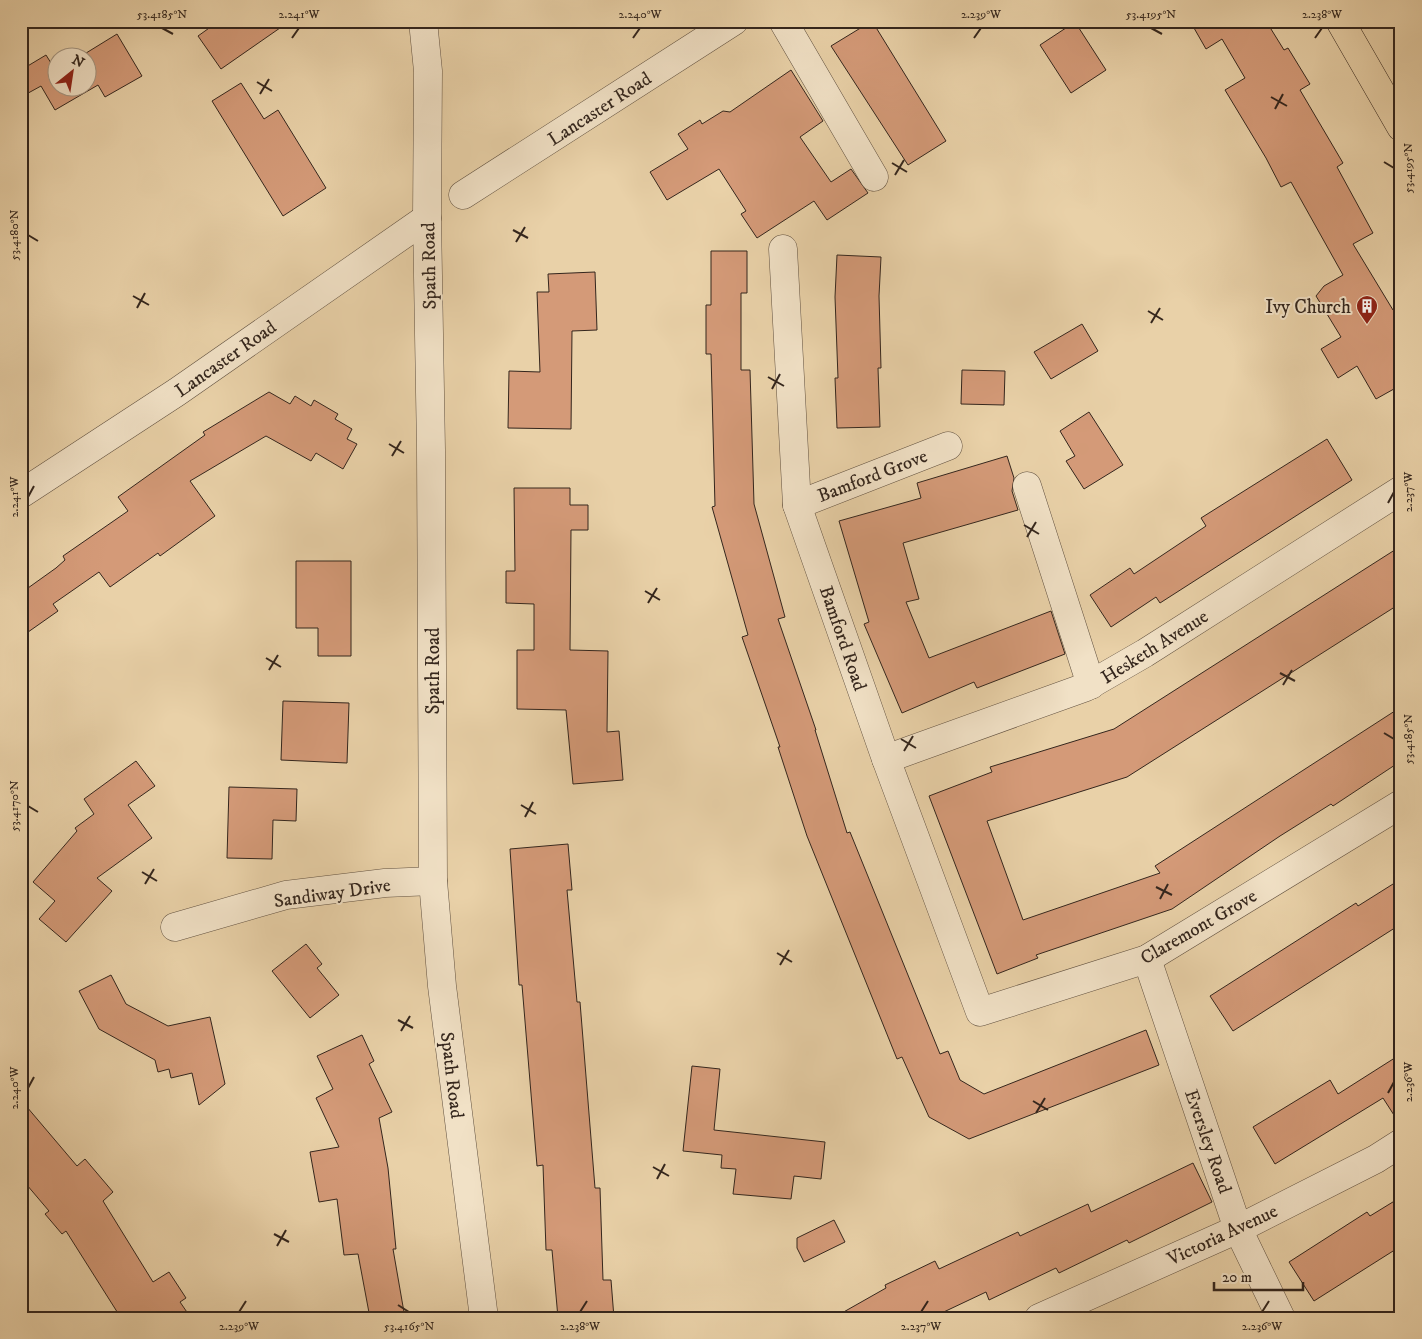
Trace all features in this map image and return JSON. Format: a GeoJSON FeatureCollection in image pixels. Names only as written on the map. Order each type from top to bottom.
{"type":"FeatureCollection","features":[{"type":"Feature","properties":{"kind":"main road"},"geometry":{"type":"LineString","coordinates":[[1340,21],[1401,127]]}},
{"type":"Feature","properties":{"kind":"street","name":"Spath Road"},"geometry":{"type":"LineString","coordinates":[[423,21],[428,70],[427,218],[431,450],[433,880],[442,986],[484,1318]]}},
{"type":"Feature","properties":{"kind":"street","name":"Lancaster Road"},"geometry":{"type":"LineString","coordinates":[[463,195],[734,21]]}},
{"type":"Feature","properties":{"kind":"street"},"geometry":{"type":"LineString","coordinates":[[783,21],[874,177]]}},
{"type":"Feature","properties":{"kind":"street","name":"Lancaster Road"},"geometry":{"type":"LineString","coordinates":[[21,494],[177,392],[427,218]]}},
{"type":"Feature","properties":{"kind":"street","name":"Bamford Road"},"geometry":{"type":"LineString","coordinates":[[784,249],[797,505],[886,759],[980,1012]]}},
{"type":"Feature","properties":{"kind":"street","name":"Bamford Grove"},"geometry":{"type":"LineString","coordinates":[[797,505],[948,446]]}},
{"type":"Feature","properties":{"kind":"street"},"geometry":{"type":"LineString","coordinates":[[1027,486],[1091,684]]}},
{"type":"Feature","properties":{"kind":"street","name":"Hesketh Avenue"},"geometry":{"type":"LineString","coordinates":[[886,759],[1091,684],[1145,652],[1401,490]]}},
{"type":"Feature","properties":{"kind":"street","name":"Claremont Grove"},"geometry":{"type":"LineString","coordinates":[[980,1012],[1147,959],[1401,804]]}},
{"type":"Feature","properties":{"kind":"street","name":"Sandiway Drive"},"geometry":{"type":"LineString","coordinates":[[175,927],[286,895],[385,883],[433,880]]}},
{"type":"Feature","properties":{"kind":"street","name":"Eversley Road"},"geometry":{"type":"LineString","coordinates":[[1147,959],[1238,1228],[1281,1318]]}},
{"type":"Feature","properties":{"kind":"street","name":"Victoria Avenue"},"geometry":{"type":"LineString","coordinates":[[1039,1318],[1238,1228],[1376,1159],[1401,1142]]}},
{"type":"Feature","properties":{"kind":"building"},"geometry":{"type":"Polygon","coordinates":[[[219,21],[290,21],[221,69],[198,36],[219,21]]]}},
{"type":"Feature","properties":{"kind":"building"},"geometry":{"type":"Polygon","coordinates":[[[872,21],[946,141],[908,165],[831,46],[872,21]]]}},
{"type":"Feature","properties":{"kind":"building"},"geometry":{"type":"Polygon","coordinates":[[[1190,21],[1266,21],[1284,50],[1288,48],[1310,84],[1300,90],[1343,163],[1337,167],[1373,233],[1353,244],[1393,310],[1401,306],[1401,385],[1376,399],[1357,366],[1338,378],[1321,349],[1341,337],[1316,296],[1324,286],[1343,275],[1291,182],[1281,187],[1266,158],[1225,90],[1245,78],[1222,39],[1206,49],[1190,21]]]}},
{"type":"Feature","properties":{"kind":"building"},"geometry":{"type":"Polygon","coordinates":[[[1075,22],[1106,70],[1071,93],[1040,45],[1075,22]]]}},
{"type":"Feature","properties":{"kind":"building"},"geometry":{"type":"Polygon","coordinates":[[[117,34],[142,76],[105,97],[98,85],[98,48],[94,48],[117,34]]]}},
{"type":"Feature","properties":{"kind":"building"},"geometry":{"type":"Polygon","coordinates":[[[46,55],[48,58],[48,98],[41,86],[21,97],[21,70],[46,55]]]}},
{"type":"Feature","properties":{"kind":"building"},"geometry":{"type":"Polygon","coordinates":[[[791,70],[823,121],[800,137],[831,182],[851,169],[868,193],[827,220],[814,201],[757,238],[741,214],[746,211],[719,169],[667,200],[650,172],[688,149],[678,134],[700,120],[702,124],[723,111],[730,112],[791,70]]]}},
{"type":"Feature","properties":{"kind":"building"},"geometry":{"type":"Polygon","coordinates":[[[241,83],[264,119],[278,110],[326,188],[283,216],[212,101],[241,83]]]}},
{"type":"Feature","properties":{"kind":"building"},"geometry":{"type":"Polygon","coordinates":[[[48,98],[76,98],[55,110],[48,98]]]}},
{"type":"Feature","properties":{"kind":"building"},"geometry":{"type":"Polygon","coordinates":[[[711,251],[747,251],[747,293],[741,293],[741,370],[750,370],[754,504],[785,617],[778,619],[816,730],[847,833],[850,832],[940,1054],[948,1051],[960,1080],[984,1094],[1146,1030],[1159,1065],[969,1139],[929,1117],[902,1057],[897,1059],[807,836],[778,747],[780,747],[742,637],[748,635],[712,507],[715,506],[711,354],[706,354],[706,305],[711,305],[711,251]]]}},
{"type":"Feature","properties":{"kind":"building"},"geometry":{"type":"Polygon","coordinates":[[[837,255],[881,257],[879,296],[881,368],[878,368],[880,427],[837,428],[835,378],[838,378],[835,297],[837,255]]]}},
{"type":"Feature","properties":{"kind":"building"},"geometry":{"type":"Polygon","coordinates":[[[595,272],[597,330],[572,331],[571,429],[508,428],[509,371],[540,372],[537,292],[549,292],[548,274],[595,272]]]}},
{"type":"Feature","properties":{"kind":"building"},"geometry":{"type":"Polygon","coordinates":[[[1082,324],[1098,351],[1051,379],[1034,352],[1082,324]]]}},
{"type":"Feature","properties":{"kind":"building"},"geometry":{"type":"Polygon","coordinates":[[[962,370],[1005,371],[1004,405],[961,404],[962,370]]]}},
{"type":"Feature","properties":{"kind":"building"},"geometry":{"type":"Polygon","coordinates":[[[269,392],[290,404],[295,396],[311,406],[314,400],[338,414],[335,419],[352,429],[347,439],[357,444],[343,469],[316,453],[311,461],[266,436],[190,481],[215,516],[160,556],[158,553],[110,587],[99,572],[53,604],[58,611],[21,637],[21,593],[56,568],[65,560],[63,556],[128,511],[118,497],[205,435],[203,432],[269,392]]]}},
{"type":"Feature","properties":{"kind":"building"},"geometry":{"type":"Polygon","coordinates":[[[1089,412],[1123,465],[1084,489],[1066,461],[1075,456],[1060,431],[1089,412]]]}},
{"type":"Feature","properties":{"kind":"building"},"geometry":{"type":"Polygon","coordinates":[[[1327,439],[1352,480],[1160,603],[1156,597],[1111,627],[1090,595],[1130,568],[1134,574],[1206,526],[1201,518],[1327,439]]]}},
{"type":"Feature","properties":{"kind":"building"},"geometry":{"type":"Polygon","coordinates":[[[1007,456],[1014,478],[1012,491],[1018,510],[903,543],[919,599],[906,602],[929,658],[1051,611],[1065,654],[977,688],[974,682],[902,713],[864,624],[869,622],[839,521],[921,498],[917,483],[1007,456]]]}},
{"type":"Feature","properties":{"kind":"building"},"geometry":{"type":"Polygon","coordinates":[[[514,488],[570,488],[570,505],[588,505],[588,530],[571,530],[570,650],[608,651],[607,732],[619,731],[623,780],[573,784],[566,710],[517,709],[517,650],[534,650],[534,604],[506,603],[506,571],[515,571],[514,488]]]}},
{"type":"Feature","properties":{"kind":"building"},"geometry":{"type":"Polygon","coordinates":[[[1401,546],[1401,603],[1127,777],[987,821],[1023,920],[1160,873],[1155,866],[1401,707],[1401,761],[1333,806],[1331,804],[1280,836],[1172,909],[1036,955],[1038,958],[997,974],[929,796],[992,772],[990,767],[1114,729],[1401,546]]]}},
{"type":"Feature","properties":{"kind":"building"},"geometry":{"type":"Polygon","coordinates":[[[296,561],[351,561],[351,656],[318,656],[318,628],[296,628],[296,561]]]}},
{"type":"Feature","properties":{"kind":"building"},"geometry":{"type":"Polygon","coordinates":[[[283,701],[349,703],[347,763],[281,760],[283,701]]]}},
{"type":"Feature","properties":{"kind":"building"},"geometry":{"type":"Polygon","coordinates":[[[136,761],[155,786],[128,805],[152,838],[97,878],[112,891],[66,942],[39,919],[55,901],[33,882],[77,831],[75,828],[94,814],[84,799],[136,761]]]}},
{"type":"Feature","properties":{"kind":"building"},"geometry":{"type":"Polygon","coordinates":[[[229,787],[297,789],[296,821],[273,820],[272,859],[227,858],[229,787]]]}},
{"type":"Feature","properties":{"kind":"building"},"geometry":{"type":"Polygon","coordinates":[[[568,844],[572,890],[567,890],[577,1002],[580,1002],[595,1188],[600,1188],[603,1280],[611,1280],[614,1318],[558,1318],[552,1250],[546,1250],[543,1165],[537,1166],[522,985],[519,985],[510,849],[568,844]]]}},
{"type":"Feature","properties":{"kind":"building"},"geometry":{"type":"Polygon","coordinates":[[[1401,879],[1401,924],[1233,1031],[1210,996],[1356,903],[1358,906],[1401,879]]]}},
{"type":"Feature","properties":{"kind":"building"},"geometry":{"type":"Polygon","coordinates":[[[306,944],[322,964],[317,968],[339,995],[310,1018],[272,971],[306,944]]]}},
{"type":"Feature","properties":{"kind":"building"},"geometry":{"type":"Polygon","coordinates":[[[111,975],[126,1004],[168,1026],[210,1017],[225,1084],[199,1105],[192,1073],[171,1078],[169,1069],[158,1072],[155,1060],[99,1029],[79,991],[111,975]]]}},
{"type":"Feature","properties":{"kind":"building"},"geometry":{"type":"Polygon","coordinates":[[[362,1035],[374,1061],[369,1064],[392,1112],[379,1118],[388,1168],[396,1249],[393,1249],[405,1318],[370,1318],[358,1254],[344,1255],[337,1199],[319,1202],[310,1152],[339,1147],[316,1098],[333,1089],[317,1056],[362,1035]]]}},
{"type":"Feature","properties":{"kind":"building"},"geometry":{"type":"Polygon","coordinates":[[[1401,1054],[1401,1126],[1383,1098],[1275,1164],[1253,1127],[1330,1080],[1338,1094],[1401,1054]]]}},
{"type":"Feature","properties":{"kind":"building"},"geometry":{"type":"Polygon","coordinates":[[[692,1066],[720,1069],[714,1130],[825,1142],[821,1179],[794,1176],[791,1199],[733,1194],[736,1169],[721,1168],[722,1155],[683,1151],[692,1066]]]}},
{"type":"Feature","properties":{"kind":"building"},"geometry":{"type":"Polygon","coordinates":[[[21,1100],[77,1166],[85,1159],[113,1192],[103,1201],[153,1282],[169,1272],[186,1298],[180,1302],[191,1318],[121,1318],[66,1231],[62,1234],[45,1214],[49,1211],[21,1178],[21,1100]]]}},
{"type":"Feature","properties":{"kind":"building"},"geometry":{"type":"Polygon","coordinates":[[[1193,1163],[1212,1202],[1129,1243],[1127,1240],[1059,1273],[1056,1268],[989,1300],[986,1292],[931,1318],[833,1318],[886,1288],[885,1285],[935,1261],[939,1269],[1018,1232],[1020,1236],[1088,1204],[1091,1212],[1193,1163]]]}},
{"type":"Feature","properties":{"kind":"building"},"geometry":{"type":"Polygon","coordinates":[[[1401,1197],[1401,1246],[1314,1301],[1289,1262],[1367,1212],[1370,1216],[1401,1197]]]}},
{"type":"Feature","properties":{"kind":"building"},"geometry":{"type":"Polygon","coordinates":[[[834,1220],[845,1242],[804,1262],[797,1248],[797,1238],[834,1220]]]}},
{"type":"Feature","properties":{"kind":"place","name":"Ivy Church"},"geometry":{"type":"Point","coordinates":[1367,325]}}]}
